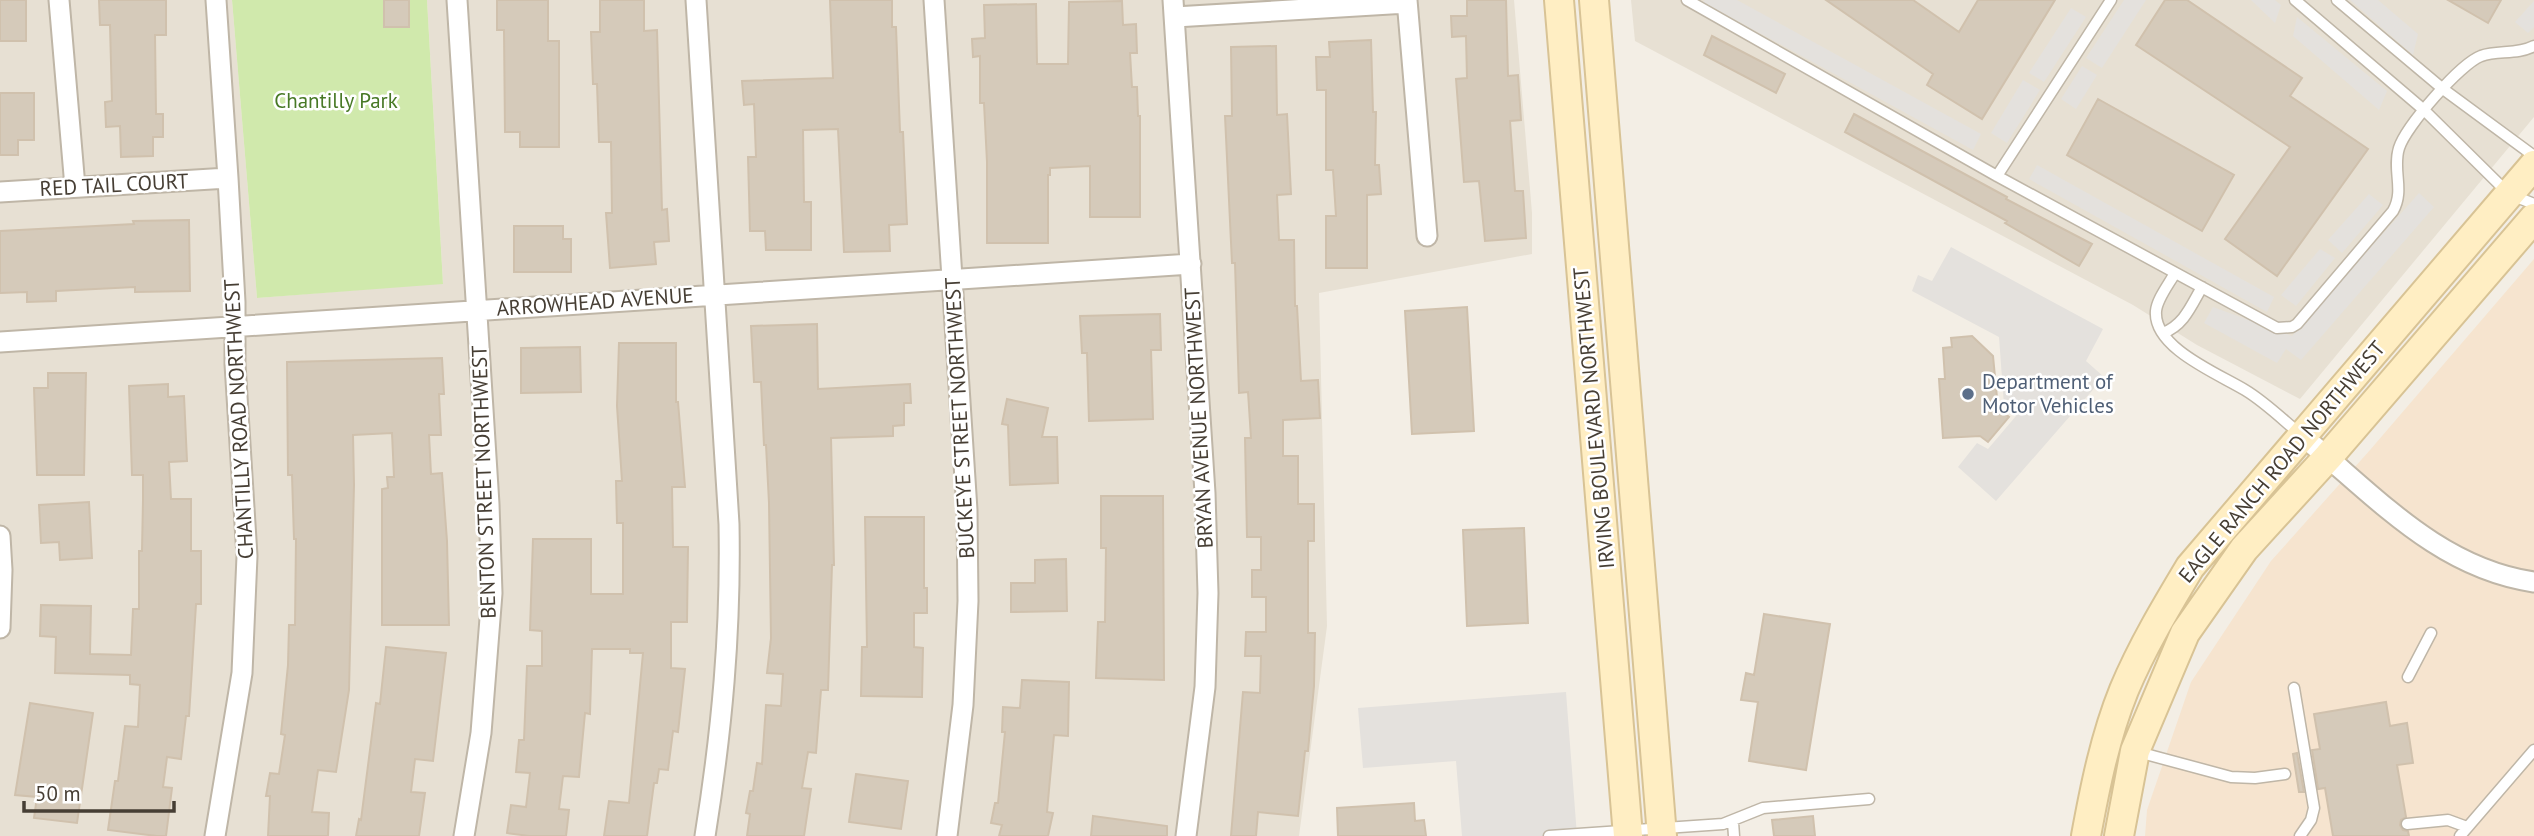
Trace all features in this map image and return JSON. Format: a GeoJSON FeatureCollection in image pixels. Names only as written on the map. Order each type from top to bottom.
{"type":"FeatureCollection","features":[{"type":"Feature","properties":{"kind":"street"},"geometry":{"type":"LineString","coordinates":[[59,0],[75,187]]}},
{"type":"Feature","properties":{"kind":"street","name":"CHANTILLY ROAD NORTHWEST"},"geometry":{"type":"LineString","coordinates":[[215,836],[242,673],[247,556],[234,364],[235,326],[228,178],[216,0]]}},
{"type":"Feature","properties":{"kind":"street","name":"BENTON STREET NORTHWEST"},"geometry":{"type":"LineString","coordinates":[[457,0],[478,310],[492,593],[481,733],[464,836]]}},
{"type":"Feature","properties":{"kind":"street"},"geometry":{"type":"LineString","coordinates":[[696,0],[716,295],[729,524],[730,591],[725,695],[705,836]]}},
{"type":"Feature","properties":{"kind":"street","name":"BUCKEYE STREET NORTHWEST"},"geometry":{"type":"LineString","coordinates":[[934,0],[967,510],[968,601],[963,705],[947,836]]}},
{"type":"Feature","properties":{"kind":"street","name":"IRVING BOULEVARD NORTHWEST"},"geometry":{"type":"LineString","coordinates":[[1559,0],[1628,833]]}},
{"type":"Feature","properties":{"kind":"street","name":"IRVING BOULEVARD NORTHWEST"},"geometry":{"type":"LineString","coordinates":[[1594,0],[1662,833]]}},
{"type":"Feature","properties":{"kind":"street"},"geometry":{"type":"LineString","coordinates":[[1174,8],[1407,1],[1427,236]]}},
{"type":"Feature","properties":{"kind":"street","name":"BRYAN AVENUE NORTHWEST"},"geometry":{"type":"LineString","coordinates":[[1174,8],[1205,493],[1208,593],[1205,687],[1185,836]]}},
{"type":"Feature","properties":{"kind":"street","name":"EAGLE RANCH ROAD NORTHWEST"},"geometry":{"type":"LineString","coordinates":[[2086,836],[2098,774],[2123,692],[2156,622],[2190,567],[2301,435],[2522,199],[2534,165]]}},
{"type":"Feature","properties":{"kind":"street","name":"RED TAIL COURT"},"geometry":{"type":"LineString","coordinates":[[0,192],[228,178]]}},
{"type":"Feature","properties":{"kind":"street","name":"EAGLE RANCH ROAD NORTHWEST"},"geometry":{"type":"LineString","coordinates":[[2119,836],[2135,751],[2185,633],[2244,549],[2328,457],[2534,218]]}},
{"type":"Feature","properties":{"kind":"street","name":"ARROWHEAD AVENUE"},"geometry":{"type":"LineString","coordinates":[[0,342],[1191,264]]}},
{"type":"Feature","properties":{"kind":"street"},"geometry":{"type":"LineString","coordinates":[[2301,435],[2402,522],[2447,553],[2497,574],[2534,582]]}},
{"type":"Feature","properties":{"kind":"street"},"geometry":{"type":"LineString","coordinates":[[0,536],[0,628]]}},
{"type":"Feature","properties":{"kind":"lane"},"geometry":{"type":"LineString","coordinates":[[1686,0],[1997,176],[2270,326],[2284,329],[2297,324],[2393,211],[2400,192],[2397,160],[2399,149],[2408,131],[2424,110],[2470,62],[2483,56],[2526,51],[2534,46]]}},
{"type":"Feature","properties":{"kind":"lane"},"geometry":{"type":"LineString","coordinates":[[1997,176],[2111,0]]}},
{"type":"Feature","properties":{"kind":"lane"},"geometry":{"type":"LineString","coordinates":[[2295,0],[2424,110],[2522,199]]}},
{"type":"Feature","properties":{"kind":"lane"},"geometry":{"type":"LineString","coordinates":[[2337,0],[2443,89],[2534,156]]}},
{"type":"Feature","properties":{"kind":"lane"},"geometry":{"type":"LineString","coordinates":[[2175,272],[2156,309],[2157,321],[2163,332],[2179,351],[2260,401],[2301,435]]}},
{"type":"Feature","properties":{"kind":"lane"},"geometry":{"type":"LineString","coordinates":[[2163,332],[2174,329],[2182,321],[2202,287]]}},
{"type":"Feature","properties":{"kind":"lane"},"geometry":{"type":"LineString","coordinates":[[2408,677],[2431,633]]}},
{"type":"Feature","properties":{"kind":"lane"},"geometry":{"type":"LineString","coordinates":[[2294,688],[2314,808],[2311,820],[2300,836]]}},
{"type":"Feature","properties":{"kind":"lane"},"geometry":{"type":"LineString","coordinates":[[2460,836],[2534,750]]}},
{"type":"Feature","properties":{"kind":"lane"},"geometry":{"type":"LineString","coordinates":[[2135,751],[2231,777],[2255,778],[2285,774]]}},
{"type":"Feature","properties":{"kind":"lane"},"geometry":{"type":"LineString","coordinates":[[1549,836],[1662,833],[1734,822],[1763,808],[1869,799]]}},
{"type":"Feature","properties":{"kind":"lane"},"geometry":{"type":"LineString","coordinates":[[2407,824],[2448,820],[2467,827]]}},
{"type":"Feature","properties":{"kind":"lane"},"geometry":{"type":"LineString","coordinates":[[1734,822],[1734,836]]}},
{"type":"Feature","properties":{"kind":"shaded area"},"geometry":{"type":"Polygon","coordinates":[[[0,0],[232,0],[257,298],[443,283],[427,0],[1514,0],[1532,213],[1532,254],[1319,293],[1327,626],[1299,836],[0,836],[0,0]]]}},
{"type":"Feature","properties":{"kind":"shaded area"},"geometry":{"type":"Polygon","coordinates":[[[1631,0],[2534,0],[2534,117],[2300,399],[2197,345],[2133,305],[1635,41],[1631,0]]]}},
{"type":"Feature","properties":{"kind":"shaded area"},"geometry":{"type":"Polygon","coordinates":[[[1737,0],[1981,134],[1973,150],[1703,2],[1737,0]]]}},
{"type":"Feature","properties":{"kind":"shaded area"},"geometry":{"type":"Polygon","coordinates":[[[2124,0],[2146,0],[2102,68],[2086,58],[2124,0]]]}},
{"type":"Feature","properties":{"kind":"shaded area"},"geometry":{"type":"Polygon","coordinates":[[[2251,0],[2275,0],[2281,5],[2275,23],[2251,0]]]}},
{"type":"Feature","properties":{"kind":"shaded area"},"geometry":{"type":"Polygon","coordinates":[[[2350,0],[2378,0],[2418,34],[2413,55],[2350,0]]]}},
{"type":"Feature","properties":{"kind":"shaded area"},"geometry":{"type":"Polygon","coordinates":[[[2534,1],[2534,27],[2528,33],[2515,22],[2534,1]]]}},
{"type":"Feature","properties":{"kind":"shaded area"},"geometry":{"type":"Polygon","coordinates":[[[2071,8],[2086,17],[2044,82],[2029,73],[2071,8]]]}},
{"type":"Feature","properties":{"kind":"shaded area"},"geometry":{"type":"Polygon","coordinates":[[[2297,17],[2387,91],[2379,110],[2293,36],[2297,17]]]}},
{"type":"Feature","properties":{"kind":"shaded area"},"geometry":{"type":"Polygon","coordinates":[[[2082,66],[2097,75],[2076,109],[2061,99],[2082,66]]]}},
{"type":"Feature","properties":{"kind":"shaded area"},"geometry":{"type":"Polygon","coordinates":[[[2023,80],[2040,90],[2007,143],[1991,133],[2023,80]]]}},
{"type":"Feature","properties":{"kind":"shaded area"},"geometry":{"type":"Polygon","coordinates":[[[2037,165],[2274,297],[2267,312],[2029,179],[2037,165]]]}},
{"type":"Feature","properties":{"kind":"shaded area"},"geometry":{"type":"Polygon","coordinates":[[[2419,193],[2434,207],[2301,360],[2286,349],[2277,363],[2204,323],[2213,307],[2292,336],[2419,193]]]}},
{"type":"Feature","properties":{"kind":"shaded area"},"geometry":{"type":"Polygon","coordinates":[[[2369,194],[2383,205],[2342,253],[2328,240],[2369,194]]]}},
{"type":"Feature","properties":{"kind":"shaded area"},"geometry":{"type":"Polygon","coordinates":[[[1951,247],[2103,329],[2086,361],[2104,377],[1996,501],[1958,467],[1977,443],[1988,449],[2016,416],[2004,405],[1999,337],[1912,291],[1918,275],[1932,281],[1951,247]]]}},
{"type":"Feature","properties":{"kind":"shaded area"},"geometry":{"type":"Polygon","coordinates":[[[2320,249],[2335,258],[2296,306],[2281,295],[2320,249]]]}},
{"type":"Feature","properties":{"kind":"shaded area"},"geometry":{"type":"Polygon","coordinates":[[[2534,259],[2534,836],[2145,836],[2147,810],[2191,682],[2271,561],[2534,259]]]}},
{"type":"Feature","properties":{"kind":"shaded area"},"geometry":{"type":"Polygon","coordinates":[[[1566,692],[1577,836],[1462,836],[1456,761],[1363,768],[1358,708],[1566,692]]]}},
{"type":"Feature","properties":{"kind":"green space","name":"Chantilly Park"},"geometry":{"type":"Polygon","coordinates":[[[232,0],[427,0],[443,284],[257,298],[232,0]]]}},
{"type":"Feature","properties":{"kind":"building"},"geometry":{"type":"Polygon","coordinates":[[[0,0],[26,0],[26,41],[0,41],[0,0]]]}},
{"type":"Feature","properties":{"kind":"building"},"geometry":{"type":"Polygon","coordinates":[[[99,0],[166,0],[166,35],[155,35],[156,114],[163,114],[163,137],[153,137],[153,156],[121,157],[120,126],[106,127],[105,102],[112,101],[110,25],[100,25],[99,0]]]}},
{"type":"Feature","properties":{"kind":"building"},"geometry":{"type":"Polygon","coordinates":[[[384,0],[409,0],[409,27],[384,27],[384,0]]]}},
{"type":"Feature","properties":{"kind":"building"},"geometry":{"type":"Polygon","coordinates":[[[497,0],[548,0],[548,41],[559,41],[559,147],[520,147],[520,132],[505,132],[504,30],[497,30],[497,0]]]}},
{"type":"Feature","properties":{"kind":"building"},"geometry":{"type":"Polygon","coordinates":[[[600,0],[644,0],[644,31],[657,30],[662,210],[667,209],[669,241],[654,242],[656,264],[610,268],[606,213],[612,213],[611,142],[599,142],[597,84],[593,84],[591,32],[600,32],[600,0]]]}},
{"type":"Feature","properties":{"kind":"building"},"geometry":{"type":"Polygon","coordinates":[[[830,0],[892,0],[892,27],[896,27],[907,224],[889,225],[890,251],[844,252],[838,129],[803,130],[804,202],[811,202],[811,250],[766,250],[765,231],[750,231],[748,157],[756,157],[754,104],[744,105],[742,81],[833,78],[830,0]]]}},
{"type":"Feature","properties":{"kind":"building"},"geometry":{"type":"Polygon","coordinates":[[[1467,0],[1506,0],[1508,76],[1518,75],[1521,120],[1510,121],[1515,191],[1523,191],[1526,238],[1485,241],[1479,181],[1464,182],[1456,79],[1467,78],[1466,36],[1452,37],[1451,16],[1467,16],[1467,0]]]}},
{"type":"Feature","properties":{"kind":"building"},"geometry":{"type":"Polygon","coordinates":[[[1826,0],[1913,0],[1959,32],[1978,0],[2055,0],[1982,119],[1927,85],[1933,74],[1826,0]]]}},
{"type":"Feature","properties":{"kind":"building"},"geometry":{"type":"Polygon","coordinates":[[[2165,0],[2187,0],[2302,78],[2290,96],[2368,149],[2277,276],[2225,239],[2290,147],[2136,45],[2165,0]]]}},
{"type":"Feature","properties":{"kind":"building"},"geometry":{"type":"Polygon","coordinates":[[[2448,0],[2501,0],[2488,23],[2448,0]]]}},
{"type":"Feature","properties":{"kind":"building"},"geometry":{"type":"Polygon","coordinates":[[[1122,1],[1123,25],[1136,24],[1137,53],[1130,53],[1132,87],[1137,87],[1140,116],[1140,217],[1090,217],[1090,166],[1050,168],[1048,243],[987,243],[984,103],[980,103],[980,56],[973,57],[972,39],[985,38],[984,5],[1036,4],[1037,64],[1068,64],[1069,2],[1122,1]]]}},
{"type":"Feature","properties":{"kind":"building"},"geometry":{"type":"Polygon","coordinates":[[[1712,36],[1785,74],[1776,93],[1704,55],[1712,36]]]}},
{"type":"Feature","properties":{"kind":"building"},"geometry":{"type":"Polygon","coordinates":[[[1371,40],[1373,112],[1376,112],[1375,165],[1379,165],[1381,194],[1367,195],[1367,268],[1326,268],[1326,216],[1336,216],[1333,170],[1326,170],[1326,90],[1317,90],[1316,57],[1330,57],[1329,42],[1371,40]]]}},
{"type":"Feature","properties":{"kind":"building"},"geometry":{"type":"Polygon","coordinates":[[[1276,46],[1277,115],[1287,114],[1291,194],[1277,195],[1279,240],[1294,240],[1295,306],[1301,381],[1318,380],[1320,418],[1283,420],[1283,456],[1298,456],[1298,504],[1314,504],[1314,541],[1308,541],[1308,633],[1315,633],[1314,686],[1298,816],[1258,812],[1256,836],[1231,836],[1243,692],[1260,693],[1261,656],[1245,656],[1246,632],[1266,632],[1266,597],[1252,597],[1252,570],[1261,570],[1261,537],[1247,537],[1245,438],[1251,438],[1248,392],[1239,393],[1235,263],[1232,263],[1225,116],[1232,116],[1231,47],[1276,46]]]}},
{"type":"Feature","properties":{"kind":"building"},"geometry":{"type":"Polygon","coordinates":[[[0,93],[34,93],[34,140],[18,140],[18,155],[0,155],[0,93]]]}},
{"type":"Feature","properties":{"kind":"building"},"geometry":{"type":"Polygon","coordinates":[[[2098,99],[2234,175],[2202,231],[2067,155],[2098,99]]]}},
{"type":"Feature","properties":{"kind":"building"},"geometry":{"type":"Polygon","coordinates":[[[1854,114],[2092,244],[2079,266],[2005,223],[2007,221],[1845,132],[1854,114]]]}},
{"type":"Feature","properties":{"kind":"building"},"geometry":{"type":"Polygon","coordinates":[[[189,220],[190,291],[135,292],[135,287],[56,291],[56,301],[27,302],[27,292],[0,293],[0,231],[134,224],[133,221],[189,220]]]}},
{"type":"Feature","properties":{"kind":"building"},"geometry":{"type":"Polygon","coordinates":[[[514,226],[563,226],[563,239],[571,239],[571,272],[514,272],[514,226]]]}},
{"type":"Feature","properties":{"kind":"building"},"geometry":{"type":"Polygon","coordinates":[[[1467,307],[1474,431],[1412,434],[1405,311],[1467,307]]]}},
{"type":"Feature","properties":{"kind":"building"},"geometry":{"type":"Polygon","coordinates":[[[1160,314],[1161,350],[1151,350],[1153,419],[1089,421],[1087,353],[1082,353],[1080,316],[1160,314]]]}},
{"type":"Feature","properties":{"kind":"building"},"geometry":{"type":"Polygon","coordinates":[[[817,324],[818,389],[910,384],[911,403],[904,403],[904,425],[893,426],[893,436],[831,438],[834,565],[828,690],[821,690],[816,753],[808,752],[802,788],[811,789],[804,836],[747,836],[750,814],[746,813],[750,791],[753,791],[757,763],[762,764],[766,705],[781,706],[783,674],[767,673],[771,638],[769,503],[761,382],[754,382],[751,326],[817,324]]]}},
{"type":"Feature","properties":{"kind":"building","name":"Department of Motor Vehicles"},"geometry":{"type":"Polygon","coordinates":[[[1972,336],[1993,356],[1998,408],[2009,417],[1988,442],[1980,436],[1943,438],[1939,379],[1945,379],[1943,348],[1952,347],[1951,338],[1972,336]]]}},
{"type":"Feature","properties":{"kind":"building"},"geometry":{"type":"Polygon","coordinates":[[[619,343],[676,343],[676,402],[685,487],[672,487],[673,547],[688,547],[687,622],[671,622],[671,668],[685,669],[678,732],[673,731],[668,770],[659,769],[657,783],[654,783],[647,836],[604,836],[609,801],[629,803],[643,653],[630,653],[630,649],[592,649],[590,714],[585,713],[579,777],[563,776],[559,809],[569,810],[566,836],[507,833],[511,805],[526,807],[530,773],[516,772],[519,740],[524,740],[527,666],[542,666],[542,631],[530,630],[533,539],[591,539],[591,594],[623,594],[623,523],[617,523],[616,481],[622,481],[617,406],[619,343]]]}},
{"type":"Feature","properties":{"kind":"building"},"geometry":{"type":"Polygon","coordinates":[[[580,347],[581,392],[521,393],[521,348],[580,347]]]}},
{"type":"Feature","properties":{"kind":"building"},"geometry":{"type":"Polygon","coordinates":[[[442,358],[444,394],[439,394],[441,435],[429,435],[431,474],[442,473],[449,625],[382,625],[382,489],[388,488],[387,477],[394,477],[392,433],[353,435],[349,690],[336,772],[318,770],[312,812],[329,813],[328,836],[268,836],[270,796],[266,796],[270,773],[279,774],[285,735],[281,734],[289,625],[295,625],[296,539],[292,475],[288,475],[287,362],[442,358]]]}},
{"type":"Feature","properties":{"kind":"building"},"geometry":{"type":"Polygon","coordinates":[[[48,373],[86,373],[84,475],[37,475],[34,388],[48,388],[48,373]]]}},
{"type":"Feature","properties":{"kind":"building"},"geometry":{"type":"Polygon","coordinates":[[[168,384],[168,397],[184,396],[187,461],[169,462],[171,499],[191,499],[191,551],[201,551],[201,604],[196,604],[189,716],[186,716],[181,759],[167,757],[163,787],[172,788],[166,836],[157,836],[108,830],[125,726],[138,727],[140,685],[130,684],[130,675],[55,673],[56,637],[40,636],[41,605],[91,606],[90,654],[131,655],[133,609],[139,609],[143,475],[132,475],[129,386],[168,384]]]}},
{"type":"Feature","properties":{"kind":"building"},"geometry":{"type":"Polygon","coordinates":[[[1007,399],[1048,408],[1042,437],[1057,437],[1058,483],[1010,485],[1008,425],[1002,424],[1007,399]]]}},
{"type":"Feature","properties":{"kind":"building"},"geometry":{"type":"Polygon","coordinates":[[[1101,496],[1163,496],[1164,680],[1096,678],[1098,622],[1105,622],[1106,548],[1101,548],[1101,496]]]}},
{"type":"Feature","properties":{"kind":"building"},"geometry":{"type":"Polygon","coordinates":[[[89,502],[92,558],[60,560],[59,542],[41,543],[39,505],[89,502]]]}},
{"type":"Feature","properties":{"kind":"building"},"geometry":{"type":"Polygon","coordinates":[[[865,517],[924,517],[924,588],[927,588],[927,613],[914,613],[914,647],[923,648],[922,697],[861,696],[862,647],[867,647],[865,517]]]}},
{"type":"Feature","properties":{"kind":"building"},"geometry":{"type":"Polygon","coordinates":[[[1524,528],[1528,623],[1467,626],[1463,530],[1524,528]]]}},
{"type":"Feature","properties":{"kind":"building"},"geometry":{"type":"Polygon","coordinates":[[[1066,559],[1067,611],[1011,612],[1011,583],[1035,583],[1035,560],[1066,559]]]}},
{"type":"Feature","properties":{"kind":"building"},"geometry":{"type":"Polygon","coordinates":[[[1764,614],[1830,624],[1806,770],[1749,761],[1758,702],[1741,700],[1746,673],[1754,675],[1764,614]]]}},
{"type":"Feature","properties":{"kind":"building"},"geometry":{"type":"Polygon","coordinates":[[[386,647],[446,653],[433,761],[415,759],[411,792],[425,793],[419,836],[356,836],[359,819],[361,820],[376,703],[380,704],[386,647]]]}},
{"type":"Feature","properties":{"kind":"building"},"geometry":{"type":"Polygon","coordinates":[[[1022,680],[1069,682],[1068,736],[1054,735],[1047,812],[1053,813],[1048,836],[999,836],[1002,825],[991,823],[995,803],[998,803],[1005,732],[1002,732],[1003,707],[1020,708],[1022,680]]]}},
{"type":"Feature","properties":{"kind":"building"},"geometry":{"type":"Polygon","coordinates":[[[2386,702],[2390,726],[2407,723],[2413,763],[2397,765],[2406,817],[2401,820],[2400,825],[2403,830],[2408,831],[2409,836],[2333,836],[2325,788],[2318,789],[2312,750],[2320,749],[2314,714],[2386,702]]]}},
{"type":"Feature","properties":{"kind":"building"},"geometry":{"type":"Polygon","coordinates":[[[30,703],[93,713],[77,823],[34,818],[37,797],[15,795],[30,703]]]}},
{"type":"Feature","properties":{"kind":"building"},"geometry":{"type":"Polygon","coordinates":[[[2297,753],[2304,792],[2299,792],[2293,754],[2297,753]]]}},
{"type":"Feature","properties":{"kind":"building"},"geometry":{"type":"Polygon","coordinates":[[[856,774],[908,781],[901,829],[849,822],[856,774]]]}},
{"type":"Feature","properties":{"kind":"building"},"geometry":{"type":"Polygon","coordinates":[[[1414,803],[1415,821],[1424,820],[1426,836],[1338,836],[1337,808],[1414,803]]]}},
{"type":"Feature","properties":{"kind":"building"},"geometry":{"type":"Polygon","coordinates":[[[1093,816],[1167,826],[1167,836],[1091,836],[1093,816]]]}},
{"type":"Feature","properties":{"kind":"building"},"geometry":{"type":"Polygon","coordinates":[[[1813,816],[1815,836],[1774,836],[1772,820],[1813,816]]]}},
{"type":"Feature","properties":{"kind":"place","name":"Department of Motor Vehicles"},"geometry":{"type":"Point","coordinates":[1968,394]}}]}
